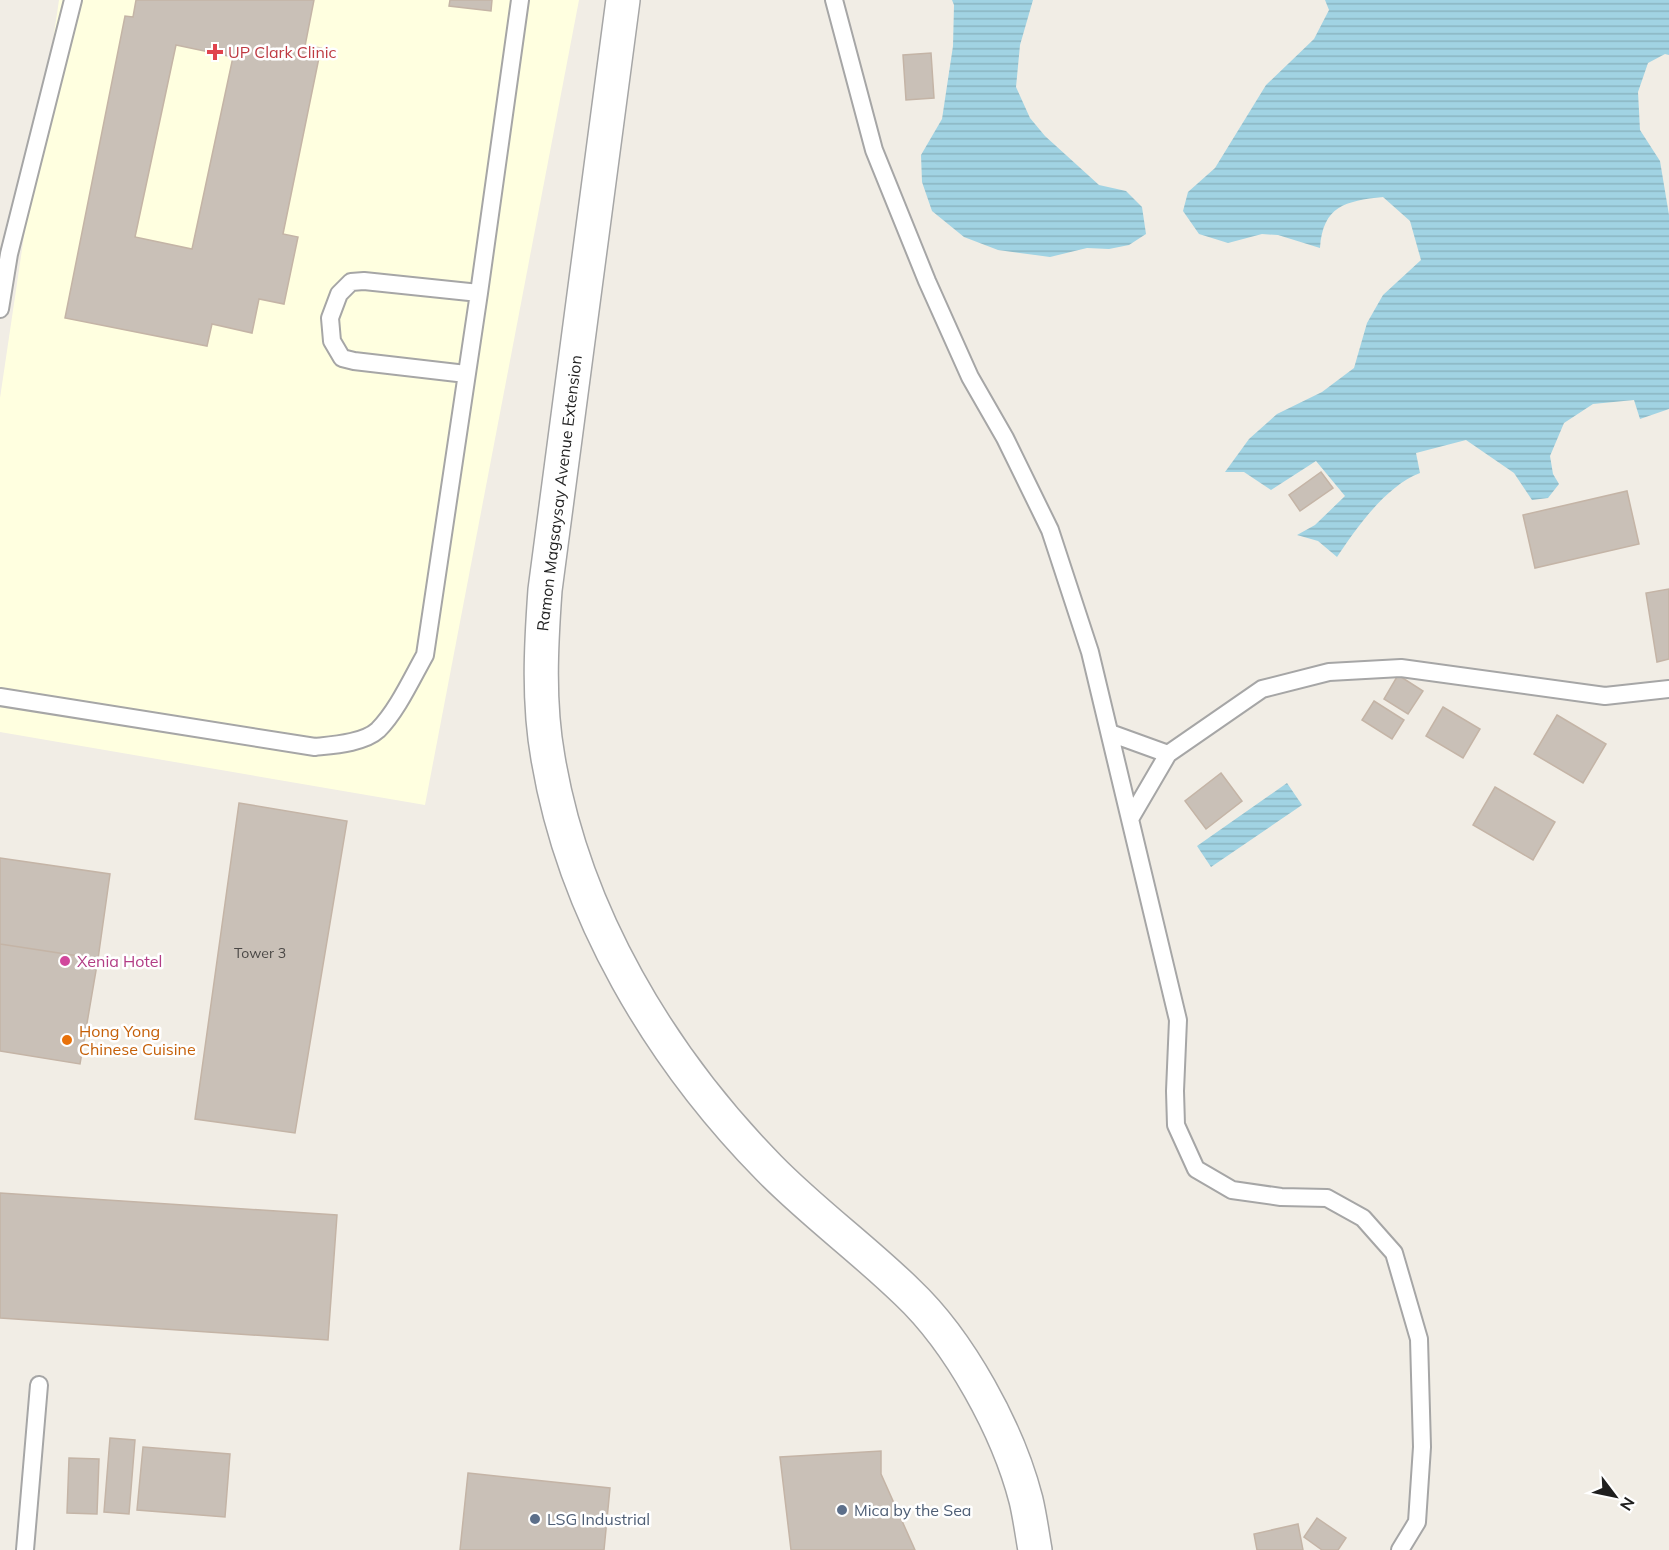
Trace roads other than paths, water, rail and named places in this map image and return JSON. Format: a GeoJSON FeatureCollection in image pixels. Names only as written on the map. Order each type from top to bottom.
{"type":"FeatureCollection","features":[{"type":"Feature","properties":{"kind":"street","name":"Ramon Magsaysay Avenue Extension"},"geometry":{"type":"LineString","coordinates":[[623,0],[545,590],[541,649],[542,704],[547,757],[561,822],[607,941],[635,993],[699,1089],[770,1169],[909,1294],[951,1342],[1005,1440],[1025,1499],[1035,1550]]}},
{"type":"Feature","properties":{"kind":"lane"},"geometry":{"type":"LineString","coordinates":[[0,309],[9,254],[73,0]]}},
{"type":"Feature","properties":{"kind":"lane"},"geometry":{"type":"LineString","coordinates":[[0,697],[315,747],[348,744],[377,731],[403,695],[425,655],[520,0]]}},
{"type":"Feature","properties":{"kind":"lane"},"geometry":{"type":"LineString","coordinates":[[834,0],[874,150],[927,281],[970,377],[1005,438],[1050,530],[1090,652],[1178,1020],[1176,1125],[1196,1169],[1233,1190],[1281,1197],[1327,1198],[1364,1218],[1394,1253],[1419,1339],[1422,1447],[1418,1522],[1400,1550]]}},
{"type":"Feature","properties":{"kind":"lane"},"geometry":{"type":"LineString","coordinates":[[466,374],[354,362],[342,358],[332,342],[330,318],[339,294],[351,282],[364,281],[479,293]]}},
{"type":"Feature","properties":{"kind":"lane"},"geometry":{"type":"LineString","coordinates":[[1130,819],[1168,754],[1262,689],[1329,672],[1401,668],[1605,696],[1669,689]]}},
{"type":"Feature","properties":{"kind":"lane"},"geometry":{"type":"LineString","coordinates":[[1110,732],[1168,754]]}},
{"type":"Feature","properties":{"kind":"lane"},"geometry":{"type":"LineString","coordinates":[[25,1550],[39,1385]]}},
{"type":"Feature","properties":{"kind":"water"},"geometry":{"type":"Polygon","coordinates":[[[952,0],[1033,0],[1020,45],[1016,87],[1030,118],[1045,136],[1099,185],[1126,191],[1142,207],[1146,234],[1129,245],[1109,249],[1087,248],[1050,257],[998,250],[964,237],[932,211],[922,182],[921,155],[942,119],[953,46],[954,5],[952,0]]]}},
{"type":"Feature","properties":{"kind":"water"},"geometry":{"type":"Polygon","coordinates":[[[1325,0],[1669,0],[1669,55],[1665,54],[1648,63],[1638,92],[1640,130],[1660,161],[1669,215],[1669,409],[1640,419],[1634,400],[1593,404],[1564,423],[1550,456],[1553,474],[1559,484],[1548,498],[1532,500],[1514,473],[1466,440],[1416,453],[1420,473],[1407,479],[1384,497],[1337,557],[1318,541],[1297,535],[1315,525],[1345,496],[1316,461],[1271,490],[1244,472],[1225,472],[1249,439],[1277,414],[1322,392],[1354,368],[1367,323],[1383,295],[1421,260],[1410,221],[1383,197],[1347,204],[1331,214],[1322,234],[1320,248],[1278,235],[1262,234],[1228,243],[1199,234],[1183,211],[1188,192],[1215,168],[1266,85],[1314,39],[1329,10],[1325,0]]]}},
{"type":"Feature","properties":{"kind":"water"},"geometry":{"type":"Polygon","coordinates":[[[1287,783],[1302,805],[1211,867],[1197,846],[1287,783]]]}},
{"type":"Feature","properties":{"kind":"place","name":"UP Clark Clinic"},"geometry":{"type":"Point","coordinates":[215,52]}},
{"type":"Feature","properties":{"kind":"place","name":"Xenia Hotel"},"geometry":{"type":"Point","coordinates":[65,961]}},
{"type":"Feature","properties":{"kind":"place","name":"Hong Yong Chinese Cuisine"},"geometry":{"type":"Point","coordinates":[67,1040]}},
{"type":"Feature","properties":{"kind":"place","name":"Mica by the Sea"},"geometry":{"type":"Point","coordinates":[842,1510]}},
{"type":"Feature","properties":{"kind":"place","name":"LSG Industrial"},"geometry":{"type":"Point","coordinates":[535,1519]}}]}
